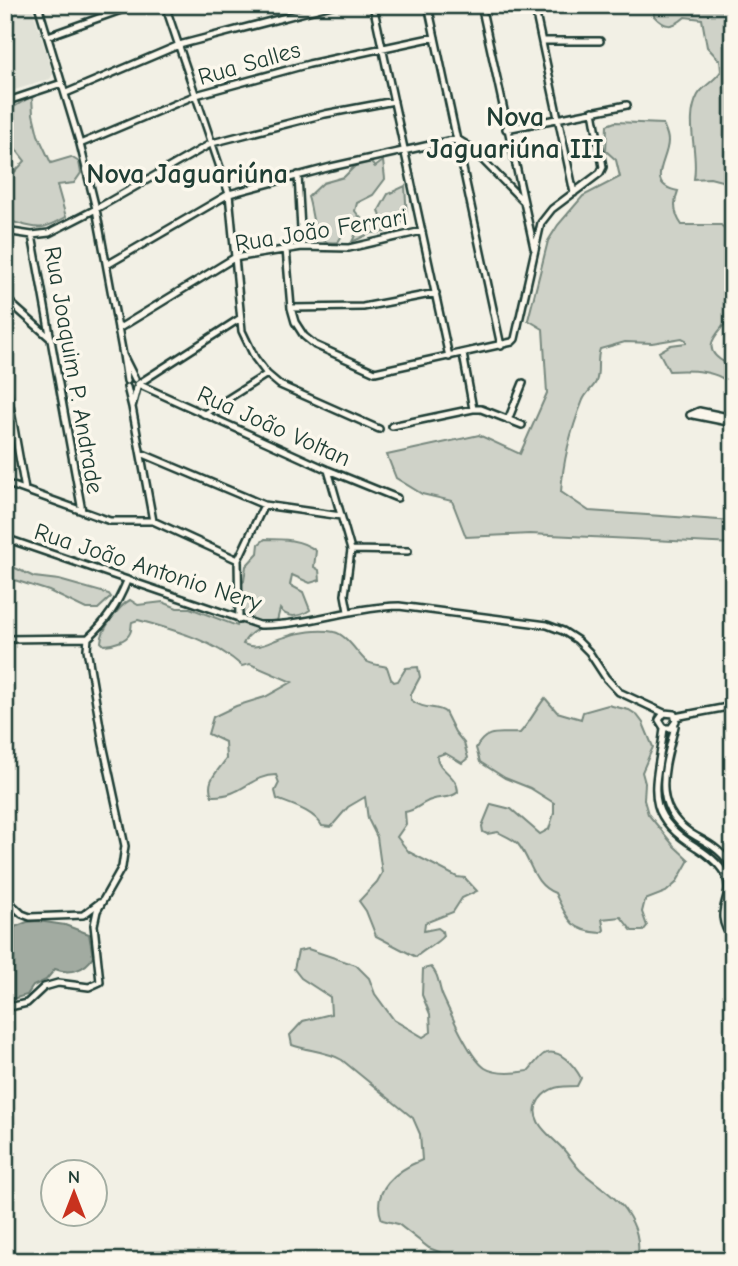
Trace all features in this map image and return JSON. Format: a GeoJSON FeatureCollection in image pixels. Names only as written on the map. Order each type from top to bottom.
{"type":"FeatureCollection","features":[{"type":"Feature","properties":{"kind":"street"},"geometry":{"type":"LineString","coordinates":[[38,5],[66,93],[96,209],[153,521]]}},
{"type":"Feature","properties":{"kind":"street"},"geometry":{"type":"LineString","coordinates":[[48,36],[135,5]]}},
{"type":"Feature","properties":{"kind":"street"},"geometry":{"type":"LineString","coordinates":[[165,5],[229,194],[239,319],[247,345],[267,373],[295,393],[379,429]]}},
{"type":"Feature","properties":{"kind":"street"},"geometry":{"type":"LineString","coordinates":[[66,93],[179,45],[332,5]]}},
{"type":"Feature","properties":{"kind":"street"},"geometry":{"type":"LineString","coordinates":[[373,5],[449,357]]}},
{"type":"Feature","properties":{"kind":"street"},"geometry":{"type":"LineString","coordinates":[[428,5],[501,346]]}},
{"type":"Feature","properties":{"kind":"street"},"geometry":{"type":"LineString","coordinates":[[481,5],[506,130],[535,250]]}},
{"type":"Feature","properties":{"kind":"street"},"geometry":{"type":"LineString","coordinates":[[534,5],[573,193]]}},
{"type":"Feature","properties":{"kind":"street","name":"Rua Salles"},"geometry":{"type":"LineString","coordinates":[[80,144],[196,95],[309,64],[435,37]]}},
{"type":"Feature","properties":{"kind":"street"},"geometry":{"type":"LineString","coordinates":[[542,41],[600,41]]}},
{"type":"Feature","properties":{"kind":"street"},"geometry":{"type":"LineString","coordinates":[[5,102],[62,83]]}},
{"type":"Feature","properties":{"kind":"street"},"geometry":{"type":"LineString","coordinates":[[5,231],[32,235],[49,233],[212,143],[324,114],[394,101]]}},
{"type":"Feature","properties":{"kind":"street"},"geometry":{"type":"LineString","coordinates":[[506,130],[627,106]]}},
{"type":"Feature","properties":{"kind":"street"},"geometry":{"type":"LineString","coordinates":[[286,249],[291,308],[295,323],[315,345],[375,372],[501,346],[515,339],[545,215],[600,173],[604,167],[593,111]]}},
{"type":"Feature","properties":{"kind":"street"},"geometry":{"type":"LineString","coordinates":[[107,265],[229,194],[298,175],[457,139],[470,147],[524,202]]}},
{"type":"Feature","properties":{"kind":"street"},"geometry":{"type":"LineString","coordinates":[[298,175],[302,247]]}},
{"type":"Feature","properties":{"kind":"street","name":"Rua João Ferrari"},"geometry":{"type":"LineString","coordinates":[[118,329],[234,258],[302,247],[349,248],[422,231]]}},
{"type":"Feature","properties":{"kind":"street","name":"Rua Joaquim P. Andrade"},"geometry":{"type":"LineString","coordinates":[[32,235],[82,511]]}},
{"type":"Feature","properties":{"kind":"street"},"geometry":{"type":"LineString","coordinates":[[291,308],[363,307],[436,293]]}},
{"type":"Feature","properties":{"kind":"street"},"geometry":{"type":"LineString","coordinates":[[7,301],[51,339]]}},
{"type":"Feature","properties":{"kind":"street"},"geometry":{"type":"LineString","coordinates":[[137,383],[239,319]]}},
{"type":"Feature","properties":{"kind":"street"},"geometry":{"type":"LineString","coordinates":[[463,354],[474,409]]}},
{"type":"Feature","properties":{"kind":"street"},"geometry":{"type":"LineString","coordinates":[[123,355],[137,383],[132,407]]}},
{"type":"Feature","properties":{"kind":"street"},"geometry":{"type":"LineString","coordinates":[[204,414],[267,373]]}},
{"type":"Feature","properties":{"kind":"street"},"geometry":{"type":"LineString","coordinates":[[5,377],[24,490]]}},
{"type":"Feature","properties":{"kind":"street"},"geometry":{"type":"LineString","coordinates":[[127,384],[130,378],[137,383]]}},
{"type":"Feature","properties":{"kind":"street","name":"Rua João Voltan"},"geometry":{"type":"LineString","coordinates":[[127,384],[132,390],[137,383],[328,470],[397,498]]}},
{"type":"Feature","properties":{"kind":"street"},"geometry":{"type":"LineString","coordinates":[[508,420],[523,383]]}},
{"type":"Feature","properties":{"kind":"street"},"geometry":{"type":"LineString","coordinates":[[392,426],[474,409],[481,409],[522,425]]}},
{"type":"Feature","properties":{"kind":"street"},"geometry":{"type":"LineString","coordinates":[[699,411],[733,421],[690,415],[699,411]]}},
{"type":"Feature","properties":{"kind":"street"},"geometry":{"type":"LineString","coordinates":[[141,453],[264,505],[341,516]]}},
{"type":"Feature","properties":{"kind":"street"},"geometry":{"type":"LineString","coordinates":[[328,470],[351,550],[345,595],[348,611]]}},
{"type":"Feature","properties":{"kind":"street"},"geometry":{"type":"LineString","coordinates":[[5,483],[119,522],[153,521],[238,561]]}},
{"type":"Feature","properties":{"kind":"street"},"geometry":{"type":"LineString","coordinates":[[239,620],[238,561],[264,505]]}},
{"type":"Feature","properties":{"kind":"street","name":"Rua João Antonio Nery"},"geometry":{"type":"LineString","coordinates":[[5,538],[259,625],[279,625],[348,611],[399,606],[547,625],[577,640],[619,692],[664,713]]}},
{"type":"Feature","properties":{"kind":"street"},"geometry":{"type":"LineString","coordinates":[[351,550],[408,551]]}},
{"type":"Feature","properties":{"kind":"street"},"geometry":{"type":"LineString","coordinates":[[5,1008],[27,1003],[44,987],[58,983],[89,987],[100,982],[94,925],[97,911],[122,867],[125,846],[103,744],[87,649],[88,639],[117,607],[127,581]]}},
{"type":"Feature","properties":{"kind":"street"},"geometry":{"type":"LineString","coordinates":[[5,639],[88,639]]}},
{"type":"Feature","properties":{"kind":"street"},"geometry":{"type":"LineString","coordinates":[[733,706],[675,717],[664,713],[659,719],[664,728],[655,775],[655,799],[669,826],[680,838],[715,862],[725,874],[728,883],[723,919],[726,931],[733,939]]}},
{"type":"Feature","properties":{"kind":"street"},"geometry":{"type":"LineString","coordinates":[[675,717],[662,785],[665,800],[681,825],[712,846],[733,870]]}},
{"type":"Feature","properties":{"kind":"street"},"geometry":{"type":"LineString","coordinates":[[664,728],[671,729],[675,724]]}},
{"type":"Feature","properties":{"kind":"street"},"geometry":{"type":"LineString","coordinates":[[5,900],[30,917],[83,915],[105,896]]}},
{"type":"Feature","properties":{"kind":"street"},"geometry":{"type":"LineString","coordinates":[[5,900],[8,919],[5,926]]}},
{"type":"Feature","properties":{"kind":"street"},"geometry":{"type":"LineString","coordinates":[[733,906],[733,919]]}},
{"type":"Feature","properties":{"kind":"street"},"geometry":{"type":"LineString","coordinates":[[83,915],[94,925]]}},
{"type":"Feature","properties":{"kind":"shaded area"},"geometry":{"type":"Polygon","coordinates":[[[5,5],[31,5],[53,74],[50,79],[8,92],[5,83],[5,5]]]}},
{"type":"Feature","properties":{"kind":"shaded area"},"geometry":{"type":"Polygon","coordinates":[[[733,5],[733,184],[710,178],[694,179],[694,105],[700,92],[721,71],[720,61],[707,47],[702,19],[685,17],[673,25],[665,24],[654,16],[654,7],[733,5]]]}},
{"type":"Feature","properties":{"kind":"shaded area"},"geometry":{"type":"Polygon","coordinates":[[[32,96],[38,135],[51,163],[71,157],[79,162],[81,173],[74,183],[57,185],[66,217],[48,226],[36,228],[5,220],[5,166],[12,175],[25,161],[11,143],[15,135],[9,110],[32,96]]]}},
{"type":"Feature","properties":{"kind":"shaded area"},"geometry":{"type":"Polygon","coordinates":[[[615,122],[663,124],[668,141],[660,177],[668,188],[678,191],[675,208],[679,221],[682,225],[721,225],[732,241],[733,310],[715,336],[712,350],[726,363],[730,360],[733,362],[733,388],[721,377],[712,374],[669,371],[659,352],[671,345],[686,343],[682,338],[652,343],[625,342],[600,349],[596,382],[583,400],[571,434],[561,492],[589,511],[733,521],[733,544],[530,534],[466,537],[452,501],[422,494],[396,478],[387,455],[479,435],[520,454],[547,393],[543,329],[528,320],[548,241],[583,196],[620,177],[616,160],[606,151],[607,125],[615,122]]]}},
{"type":"Feature","properties":{"kind":"shaded area"},"geometry":{"type":"Polygon","coordinates":[[[383,161],[385,179],[373,195],[357,203],[355,211],[367,223],[384,227],[379,210],[388,194],[405,186],[407,217],[401,223],[390,223],[385,232],[371,233],[352,242],[357,231],[348,226],[338,242],[322,240],[315,229],[308,197],[323,183],[344,177],[357,164],[370,162],[375,167],[383,161]]]}},
{"type":"Feature","properties":{"kind":"shaded area"},"geometry":{"type":"Polygon","coordinates":[[[265,539],[298,542],[316,551],[314,567],[319,570],[320,580],[310,583],[292,575],[290,585],[303,592],[310,610],[294,616],[280,609],[277,621],[257,629],[243,644],[259,646],[296,634],[328,631],[343,636],[366,661],[387,667],[394,682],[398,681],[406,668],[418,667],[420,677],[411,694],[411,700],[421,706],[445,712],[464,743],[468,758],[462,763],[445,753],[437,756],[440,765],[455,781],[458,792],[405,812],[406,824],[397,837],[409,852],[457,877],[465,878],[477,891],[462,898],[453,912],[425,923],[424,931],[438,928],[443,936],[416,957],[376,936],[359,901],[382,873],[377,837],[368,819],[365,797],[348,807],[331,827],[322,826],[308,812],[277,799],[275,791],[279,783],[276,775],[259,778],[231,793],[212,796],[211,781],[226,759],[225,742],[208,734],[213,717],[265,697],[292,682],[250,664],[242,666],[219,649],[193,637],[138,620],[132,622],[130,633],[122,640],[107,645],[101,642],[111,619],[130,600],[138,605],[163,602],[177,608],[190,608],[237,626],[242,605],[241,584],[246,566],[258,553],[259,544],[265,539]]]}},
{"type":"Feature","properties":{"kind":"shaded area"},"geometry":{"type":"Polygon","coordinates":[[[11,566],[34,577],[59,580],[109,594],[111,597],[98,609],[86,609],[49,591],[8,578],[5,576],[5,568],[11,566]]]}},
{"type":"Feature","properties":{"kind":"shaded area"},"geometry":{"type":"Polygon","coordinates":[[[545,698],[557,712],[581,719],[583,712],[608,705],[629,710],[643,723],[653,747],[642,772],[648,814],[689,860],[676,883],[666,892],[645,900],[642,912],[647,926],[643,931],[632,931],[621,917],[602,919],[604,930],[601,933],[576,926],[567,916],[555,893],[541,884],[518,844],[498,832],[483,832],[482,826],[491,804],[511,809],[540,834],[549,829],[554,803],[480,762],[476,748],[485,737],[495,733],[520,733],[545,698]]]}},
{"type":"Feature","properties":{"kind":"shaded area"},"geometry":{"type":"Polygon","coordinates":[[[27,922],[65,925],[89,934],[93,957],[77,970],[55,969],[46,980],[33,986],[27,995],[5,1001],[5,931],[27,922]]]}},
{"type":"Feature","properties":{"kind":"shaded area"},"geometry":{"type":"Polygon","coordinates":[[[308,949],[356,965],[369,978],[375,994],[394,1020],[423,1037],[431,1032],[430,1014],[422,995],[423,969],[431,967],[467,1046],[485,1068],[506,1073],[528,1071],[542,1055],[550,1053],[556,1053],[566,1059],[581,1078],[577,1086],[556,1088],[543,1095],[536,1107],[538,1121],[580,1170],[625,1210],[637,1234],[637,1261],[462,1261],[429,1248],[398,1224],[382,1220],[380,1199],[388,1182],[404,1169],[422,1160],[420,1134],[413,1118],[342,1060],[292,1045],[290,1035],[303,1021],[331,1014],[330,997],[301,978],[294,969],[298,951],[308,949]]]}},
{"type":"Feature","properties":{"kind":"district","name":"Nova Jaguariúna III"},"geometry":{"type":"Point","coordinates":[515,132]}},
{"type":"Feature","properties":{"kind":"district","name":"Nova Jaguariúna"},"geometry":{"type":"Point","coordinates":[187,173]}}]}
